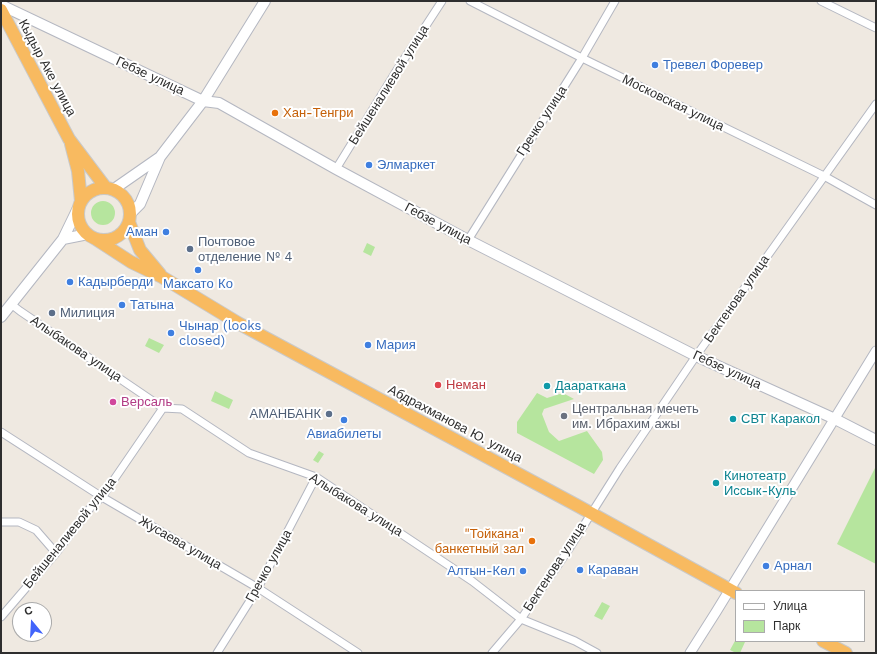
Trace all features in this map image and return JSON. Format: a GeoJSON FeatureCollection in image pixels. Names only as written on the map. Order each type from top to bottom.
{"type":"FeatureCollection","features":[{"type":"Feature","properties":{"kind":"highway","name":"Кыдыр Аке улица"},"geometry":{"type":"LineString","coordinates":[[1,10],[69,139],[78,171],[79,205]]}},
{"type":"Feature","properties":{"kind":"highway","name":"Кыдыр Аке улица"},"geometry":{"type":"LineString","coordinates":[[69,139],[110,188]]}},
{"type":"Feature","properties":{"kind":"highway"},"geometry":{"type":"LineString","coordinates":[[98,188],[110,188],[120,193],[126,199],[129,206],[129,218],[125,229],[113,238],[100,240],[83,230],[79,223],[79,205],[91,191],[98,188]]}},
{"type":"Feature","properties":{"kind":"highway","name":"Абдрахманова Ю. улица"},"geometry":{"type":"LineString","coordinates":[[129,218],[140,250],[162,277]]}},
{"type":"Feature","properties":{"kind":"highway","name":"Абдрахманова Ю. улица"},"geometry":{"type":"LineString","coordinates":[[91,236],[131,262],[162,277],[245,326],[733,592]]}},
{"type":"Feature","properties":{"kind":"highway"},"geometry":{"type":"LineString","coordinates":[[825,642],[846,653]]}},
{"type":"Feature","properties":{"kind":"main road"},"geometry":{"type":"LineString","coordinates":[[129,218],[140,204],[160,157],[204,101],[266,1]]}},
{"type":"Feature","properties":{"kind":"main road","name":"Гебзе улица"},"geometry":{"type":"LineString","coordinates":[[1,5],[204,101],[219,103],[336,169],[468,240],[696,356],[835,419],[876,440]]}},
{"type":"Feature","properties":{"kind":"main road"},"geometry":{"type":"LineString","coordinates":[[110,188],[160,157]]}},
{"type":"Feature","properties":{"kind":"main road"},"geometry":{"type":"LineString","coordinates":[[1,318],[63,239],[79,205]]}},
{"type":"Feature","properties":{"kind":"main road"},"geometry":{"type":"LineString","coordinates":[[63,239],[91,236]]}},
{"type":"Feature","properties":{"kind":"street","name":"Бейшеналиевой улица"},"geometry":{"type":"LineString","coordinates":[[336,169],[395,73],[442,1]]}},
{"type":"Feature","properties":{"kind":"street","name":"Московская улица"},"geometry":{"type":"LineString","coordinates":[[470,1],[582,58],[824,176],[876,205]]}},
{"type":"Feature","properties":{"kind":"street","name":"Гречко улица"},"geometry":{"type":"LineString","coordinates":[[468,240],[582,58],[615,1]]}},
{"type":"Feature","properties":{"kind":"street"},"geometry":{"type":"LineString","coordinates":[[822,1],[876,28]]}},
{"type":"Feature","properties":{"kind":"street","name":"Бектенова улица"},"geometry":{"type":"LineString","coordinates":[[492,653],[521,619],[567,552],[590,513],[696,356],[876,104]]}},
{"type":"Feature","properties":{"kind":"street","name":"Алыбакова улица"},"geometry":{"type":"LineString","coordinates":[[11,304],[163,408],[182,409],[249,453],[316,477],[472,581],[521,619],[575,641],[597,653]]}},
{"type":"Feature","properties":{"kind":"street"},"geometry":{"type":"LineString","coordinates":[[690,653],[733,592],[876,351]]}},
{"type":"Feature","properties":{"kind":"street","name":"Бейшеналиевой улица"},"geometry":{"type":"LineString","coordinates":[[1,617],[56,553],[91,507],[102,497],[163,408]]}},
{"type":"Feature","properties":{"kind":"street","name":"Жусаева улица"},"geometry":{"type":"LineString","coordinates":[[1,432],[102,497],[258,588],[358,653]]}},
{"type":"Feature","properties":{"kind":"street","name":"Гречко улица"},"geometry":{"type":"LineString","coordinates":[[217,653],[258,588],[316,477]]}},
{"type":"Feature","properties":{"kind":"street"},"geometry":{"type":"LineString","coordinates":[[1,522],[19,522],[36,530],[56,553]]}},
{"type":"Feature","properties":{"kind":"green space"},"geometry":{"type":"Polygon","coordinates":[[[103,201],[112,204],[115,213],[112,222],[103,225],[94,222],[91,213],[94,204],[103,201]]]}},
{"type":"Feature","properties":{"kind":"green space"},"geometry":{"type":"Polygon","coordinates":[[[367,243],[375,247],[371,256],[363,252],[367,243]]]}},
{"type":"Feature","properties":{"kind":"green space"},"geometry":{"type":"Polygon","coordinates":[[[149,338],[164,345],[159,353],[145,346],[149,338]]]}},
{"type":"Feature","properties":{"kind":"green space"},"geometry":{"type":"Polygon","coordinates":[[[215,391],[233,400],[229,409],[211,401],[215,391]]]}},
{"type":"Feature","properties":{"kind":"green space"},"geometry":{"type":"Polygon","coordinates":[[[537,393],[547,398],[563,393],[574,399],[544,409],[542,414],[549,432],[559,441],[587,431],[602,452],[603,460],[594,474],[517,433],[517,422],[537,393]]]}},
{"type":"Feature","properties":{"kind":"green space"},"geometry":{"type":"Polygon","coordinates":[[[319,451],[324,454],[318,463],[313,460],[319,451]]]}},
{"type":"Feature","properties":{"kind":"green space"},"geometry":{"type":"Polygon","coordinates":[[[876,466],[876,564],[837,544],[876,466]]]}},
{"type":"Feature","properties":{"kind":"green space"},"geometry":{"type":"Polygon","coordinates":[[[602,602],[610,606],[602,620],[594,616],[602,602]]]}},
{"type":"Feature","properties":{"kind":"green space"},"geometry":{"type":"Polygon","coordinates":[[[735,641],[745,642],[740,653],[730,650],[735,641]]]}},
{"type":"Feature","properties":{"kind":"place","name":"Тревел Форевер"},"geometry":{"type":"Point","coordinates":[655,65]}},
{"type":"Feature","properties":{"kind":"place","name":"Хан-Тенгри"},"geometry":{"type":"Point","coordinates":[275,113]}},
{"type":"Feature","properties":{"kind":"place","name":"Элмаркет"},"geometry":{"type":"Point","coordinates":[369,165]}},
{"type":"Feature","properties":{"kind":"place","name":"Аман"},"geometry":{"type":"Point","coordinates":[166,232]}},
{"type":"Feature","properties":{"kind":"place","name":"Почтовое отделение № 4"},"geometry":{"type":"Point","coordinates":[190,249]}},
{"type":"Feature","properties":{"kind":"place","name":"Максато Ко"},"geometry":{"type":"Point","coordinates":[198,270]}},
{"type":"Feature","properties":{"kind":"place","name":"Кадырберди"},"geometry":{"type":"Point","coordinates":[70,282]}},
{"type":"Feature","properties":{"kind":"place","name":"Татына"},"geometry":{"type":"Point","coordinates":[122,305]}},
{"type":"Feature","properties":{"kind":"place","name":"Милиция"},"geometry":{"type":"Point","coordinates":[52,313]}},
{"type":"Feature","properties":{"kind":"place","name":"Чынар (looks closed)"},"geometry":{"type":"Point","coordinates":[171,333]}},
{"type":"Feature","properties":{"kind":"place","name":"Мария"},"geometry":{"type":"Point","coordinates":[368,345]}},
{"type":"Feature","properties":{"kind":"place","name":"Неман"},"geometry":{"type":"Point","coordinates":[438,385]}},
{"type":"Feature","properties":{"kind":"place","name":"Даараткана"},"geometry":{"type":"Point","coordinates":[547,386]}},
{"type":"Feature","properties":{"kind":"place","name":"Версаль"},"geometry":{"type":"Point","coordinates":[113,402]}},
{"type":"Feature","properties":{"kind":"place","name":"АМАНБАНК"},"geometry":{"type":"Point","coordinates":[329,414]}},
{"type":"Feature","properties":{"kind":"place","name":"Центральная мечеть им. Ибрахим ажы"},"geometry":{"type":"Point","coordinates":[564,416]}},
{"type":"Feature","properties":{"kind":"place","name":"СВТ Каракол"},"geometry":{"type":"Point","coordinates":[733,419]}},
{"type":"Feature","properties":{"kind":"place","name":"Авиабилеты"},"geometry":{"type":"Point","coordinates":[344,420]}},
{"type":"Feature","properties":{"kind":"place","name":"Кинотеатр Иссык-Куль"},"geometry":{"type":"Point","coordinates":[716,483]}},
{"type":"Feature","properties":{"kind":"place","name":"\"Тойкана\" банкетный зал"},"geometry":{"type":"Point","coordinates":[532,541]}},
{"type":"Feature","properties":{"kind":"place","name":"Арнал"},"geometry":{"type":"Point","coordinates":[766,566]}},
{"type":"Feature","properties":{"kind":"place","name":"Караван"},"geometry":{"type":"Point","coordinates":[580,570]}},
{"type":"Feature","properties":{"kind":"place","name":"Алтын-Көл"},"geometry":{"type":"Point","coordinates":[523,571]}}]}
